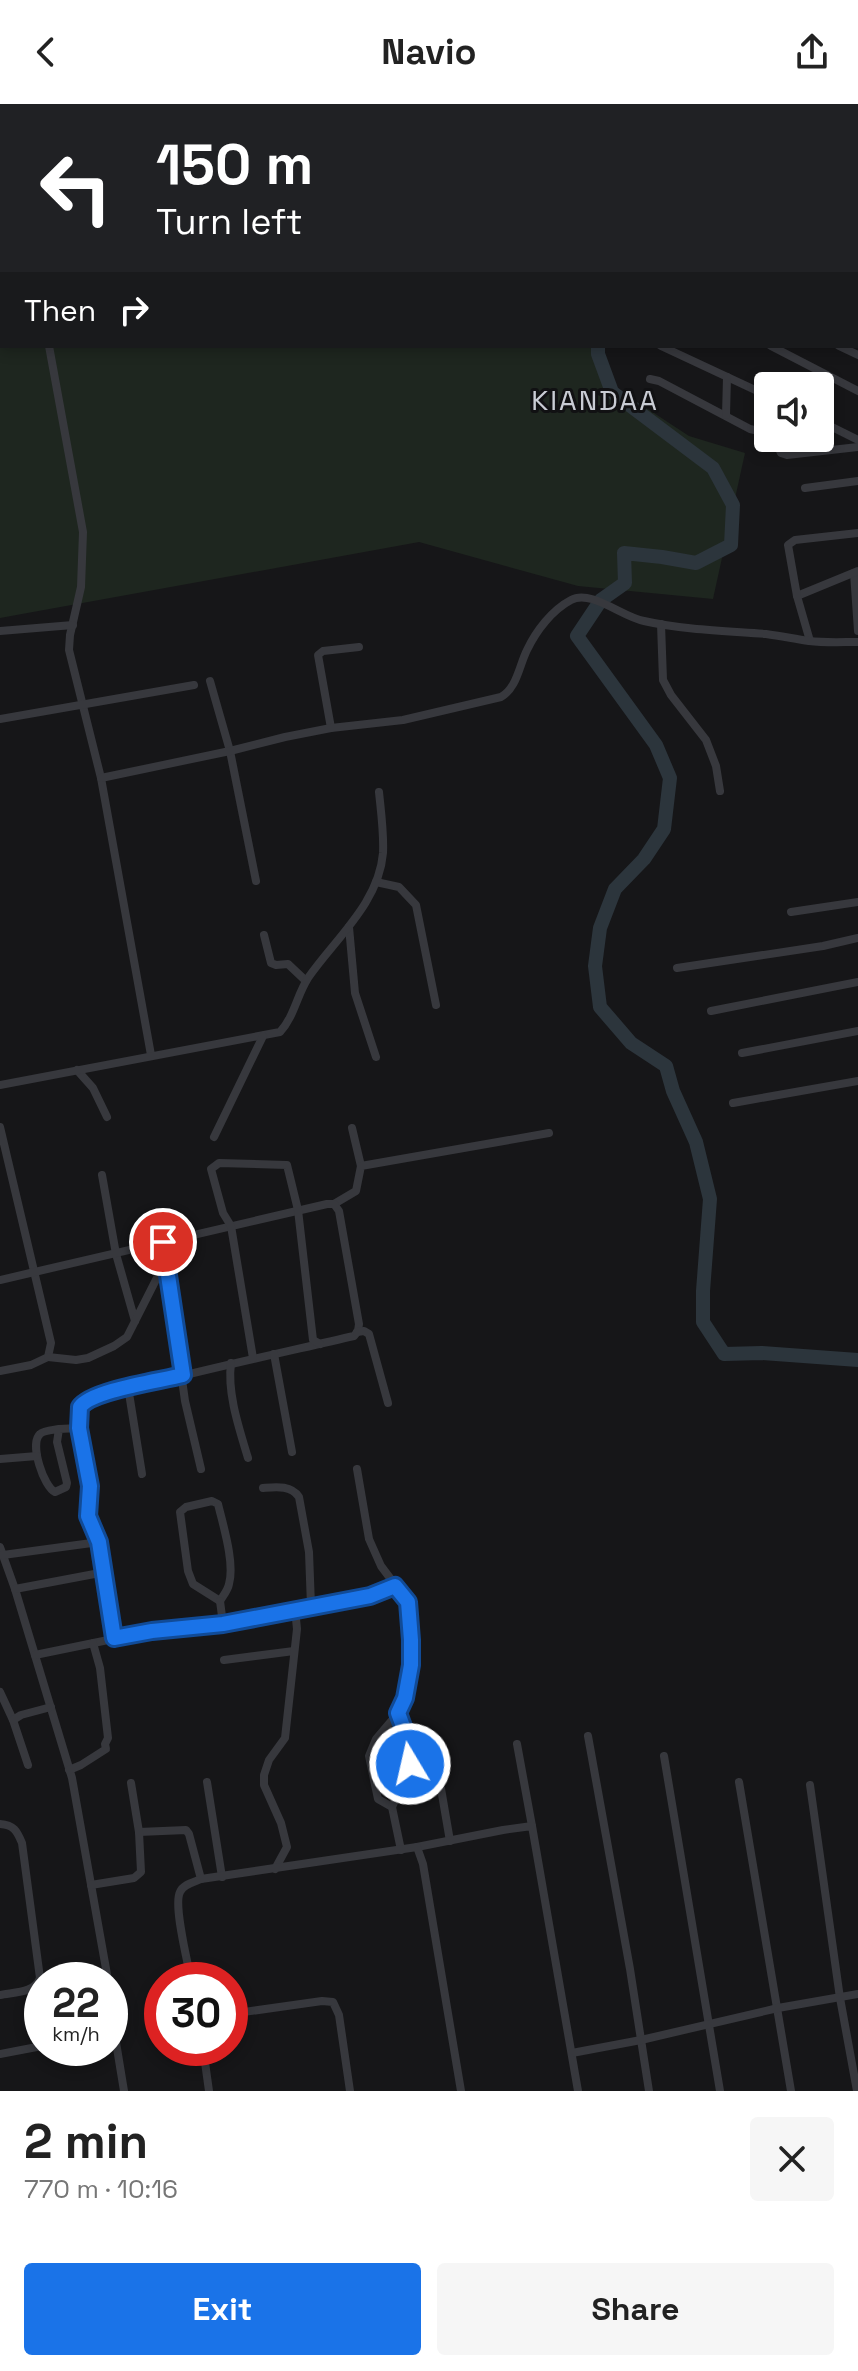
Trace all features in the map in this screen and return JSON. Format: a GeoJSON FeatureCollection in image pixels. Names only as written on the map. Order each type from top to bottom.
{"type":"FeatureCollection","features":[{"type":"Feature","properties":{"kind":"street"},"geometry":{"type":"LineString","coordinates":[[49,348],[83,532],[83,572],[68,642],[101,778],[151,1055]]}},
{"type":"Feature","properties":{"kind":"street"},"geometry":{"type":"LineString","coordinates":[[665,348],[754,390]]}},
{"type":"Feature","properties":{"kind":"street"},"geometry":{"type":"LineString","coordinates":[[775,348],[858,391]]}},
{"type":"Feature","properties":{"kind":"street"},"geometry":{"type":"LineString","coordinates":[[726,415],[727,377]]}},
{"type":"Feature","properties":{"kind":"street"},"geometry":{"type":"LineString","coordinates":[[650,379],[754,430]]}},
{"type":"Feature","properties":{"kind":"street"},"geometry":{"type":"LineString","coordinates":[[834,428],[858,440]]}},
{"type":"Feature","properties":{"kind":"street"},"geometry":{"type":"LineString","coordinates":[[834,450],[858,447]]}},
{"type":"Feature","properties":{"kind":"street"},"geometry":{"type":"LineString","coordinates":[[780,452],[781,455],[814,452]]}},
{"type":"Feature","properties":{"kind":"street"},"geometry":{"type":"LineString","coordinates":[[805,488],[858,481]]}},
{"type":"Feature","properties":{"kind":"street"},"geometry":{"type":"LineString","coordinates":[[810,641],[797,596],[788,547],[791,541],[816,536],[858,533]]}},
{"type":"Feature","properties":{"kind":"street"},"geometry":{"type":"LineString","coordinates":[[797,596],[856,572],[858,631]]}},
{"type":"Feature","properties":{"kind":"street"},"geometry":{"type":"LineString","coordinates":[[101,778],[331,728],[403,720],[501,697],[509,693],[515,683],[528,646],[542,626],[558,609],[579,597],[591,598],[619,613],[646,622],[810,641],[858,642]]}},
{"type":"Feature","properties":{"kind":"street"},"geometry":{"type":"LineString","coordinates":[[661,624],[663,680],[706,740],[716,766],[720,791]]}},
{"type":"Feature","properties":{"kind":"street"},"geometry":{"type":"LineString","coordinates":[[0,631],[73,625]]}},
{"type":"Feature","properties":{"kind":"street"},"geometry":{"type":"LineString","coordinates":[[331,728],[318,655],[323,651],[359,647]]}},
{"type":"Feature","properties":{"kind":"street"},"geometry":{"type":"LineString","coordinates":[[210,681],[230,751],[256,881]]}},
{"type":"Feature","properties":{"kind":"street"},"geometry":{"type":"LineString","coordinates":[[0,719],[194,685]]}},
{"type":"Feature","properties":{"kind":"street"},"geometry":{"type":"LineString","coordinates":[[0,1085],[280,1032],[306,981],[349,927],[376,882],[383,854],[379,792]]}},
{"type":"Feature","properties":{"kind":"street"},"geometry":{"type":"LineString","coordinates":[[376,882],[399,887],[416,905],[436,1005]]}},
{"type":"Feature","properties":{"kind":"street"},"geometry":{"type":"LineString","coordinates":[[791,912],[858,902]]}},
{"type":"Feature","properties":{"kind":"street"},"geometry":{"type":"LineString","coordinates":[[349,927],[355,993],[376,1057]]}},
{"type":"Feature","properties":{"kind":"street"},"geometry":{"type":"LineString","coordinates":[[264,935],[271,963],[288,964],[306,981]]}},
{"type":"Feature","properties":{"kind":"street"},"geometry":{"type":"LineString","coordinates":[[677,968],[858,938]]}},
{"type":"Feature","properties":{"kind":"street"},"geometry":{"type":"LineString","coordinates":[[711,1011],[858,982]]}},
{"type":"Feature","properties":{"kind":"street"},"geometry":{"type":"LineString","coordinates":[[742,1053],[858,1031]]}},
{"type":"Feature","properties":{"kind":"street"},"geometry":{"type":"LineString","coordinates":[[214,1137],[263,1036]]}},
{"type":"Feature","properties":{"kind":"street"},"geometry":{"type":"LineString","coordinates":[[77,1070],[93,1088],[107,1117]]}},
{"type":"Feature","properties":{"kind":"street"},"geometry":{"type":"LineString","coordinates":[[733,1103],[858,1081]]}},
{"type":"Feature","properties":{"kind":"street"},"geometry":{"type":"LineString","coordinates":[[0,1127],[51,1343],[48,1357]]}},
{"type":"Feature","properties":{"kind":"street"},"geometry":{"type":"LineString","coordinates":[[0,1280],[334,1204],[356,1191],[361,1175],[352,1128]]}},
{"type":"Feature","properties":{"kind":"street"},"geometry":{"type":"LineString","coordinates":[[361,1166],[549,1133]]}},
{"type":"Feature","properties":{"kind":"street"},"geometry":{"type":"LineString","coordinates":[[253,1358],[231,1226],[223,1213],[211,1169],[219,1163],[287,1165],[298,1210],[313,1340],[320,1344]]}},
{"type":"Feature","properties":{"kind":"street"},"geometry":{"type":"LineString","coordinates":[[102,1175],[116,1254],[135,1321]]}},
{"type":"Feature","properties":{"kind":"street"},"geometry":{"type":"LineString","coordinates":[[114,1638],[99,1542],[88,1516],[90,1486],[79,1428],[82,1402],[108,1391],[354,1336],[359,1324],[353,1281],[341,1216],[334,1204]]}},
{"type":"Feature","properties":{"kind":"street"},"geometry":{"type":"LineString","coordinates":[[163,1242],[185,1401],[201,1469]]}},
{"type":"Feature","properties":{"kind":"street"},"geometry":{"type":"LineString","coordinates":[[0,1371],[31,1365],[48,1357],[88,1358],[114,1346],[127,1337],[166,1260]]}},
{"type":"Feature","properties":{"kind":"street"},"geometry":{"type":"LineString","coordinates":[[357,1332],[369,1334],[388,1403]]}},
{"type":"Feature","properties":{"kind":"street"},"geometry":{"type":"LineString","coordinates":[[274,1354],[292,1452]]}},
{"type":"Feature","properties":{"kind":"street"},"geometry":{"type":"LineString","coordinates":[[231,1363],[229,1375],[236,1415],[248,1458]]}},
{"type":"Feature","properties":{"kind":"street"},"geometry":{"type":"LineString","coordinates":[[128,1387],[142,1474]]}},
{"type":"Feature","properties":{"kind":"street"},"geometry":{"type":"LineString","coordinates":[[59,1429],[57,1442],[66,1487],[51,1492],[37,1456],[39,1434],[59,1429],[79,1428]]}},
{"type":"Feature","properties":{"kind":"street"},"geometry":{"type":"LineString","coordinates":[[0,1459],[37,1456]]}},
{"type":"Feature","properties":{"kind":"street"},"geometry":{"type":"LineString","coordinates":[[357,1469],[369,1539],[381,1566],[408,1602],[411,1665],[405,1698],[398,1713],[376,1739],[369,1756],[378,1799],[392,1807]]}},
{"type":"Feature","properties":{"kind":"street"},"geometry":{"type":"LineString","coordinates":[[263,1488],[290,1489],[299,1497],[309,1552],[311,1606]]}},
{"type":"Feature","properties":{"kind":"street"},"geometry":{"type":"LineString","coordinates":[[220,1601],[193,1584],[188,1571],[180,1512],[184,1508],[212,1501],[218,1504],[231,1571],[229,1584],[220,1601],[223,1624]]}},
{"type":"Feature","properties":{"kind":"street"},"geometry":{"type":"LineString","coordinates":[[99,1542],[2,1551],[69,1770],[105,1962]]}},
{"type":"Feature","properties":{"kind":"street"},"geometry":{"type":"LineString","coordinates":[[15,1589],[105,1572]]}},
{"type":"Feature","properties":{"kind":"street"},"geometry":{"type":"LineString","coordinates":[[35,1655],[152,1631],[223,1624],[370,1596],[395,1586]]}},
{"type":"Feature","properties":{"kind":"street"},"geometry":{"type":"LineString","coordinates":[[275,1869],[287,1847],[281,1823],[264,1785],[264,1775],[269,1760],[285,1738],[297,1629],[295,1609]]}},
{"type":"Feature","properties":{"kind":"street"},"geometry":{"type":"LineString","coordinates":[[69,1770],[106,1749],[108,1738],[100,1668],[93,1643]]}},
{"type":"Feature","properties":{"kind":"street"},"geometry":{"type":"LineString","coordinates":[[224,1660],[294,1651]]}},
{"type":"Feature","properties":{"kind":"street"},"geometry":{"type":"LineString","coordinates":[[0,1692],[28,1765]]}},
{"type":"Feature","properties":{"kind":"street"},"geometry":{"type":"LineString","coordinates":[[13,1720],[51,1707]]}},
{"type":"Feature","properties":{"kind":"street"},"geometry":{"type":"LineString","coordinates":[[398,1713],[411,1748],[410,1764],[392,1807],[401,1850]]}},
{"type":"Feature","properties":{"kind":"street"},"geometry":{"type":"LineString","coordinates":[[588,1736],[649,2091]]}},
{"type":"Feature","properties":{"kind":"street"},"geometry":{"type":"LineString","coordinates":[[433,1742],[450,1841]]}},
{"type":"Feature","properties":{"kind":"street"},"geometry":{"type":"LineString","coordinates":[[517,1744],[578,2091]]}},
{"type":"Feature","properties":{"kind":"street"},"geometry":{"type":"LineString","coordinates":[[664,1756],[720,2091]]}},
{"type":"Feature","properties":{"kind":"street"},"geometry":{"type":"LineString","coordinates":[[207,1782],[222,1877]]}},
{"type":"Feature","properties":{"kind":"street"},"geometry":{"type":"LineString","coordinates":[[739,1782],[791,2091]]}},
{"type":"Feature","properties":{"kind":"street"},"geometry":{"type":"LineString","coordinates":[[91,1885],[134,1878],[142,1868],[131,1783]]}},
{"type":"Feature","properties":{"kind":"street"},"geometry":{"type":"LineString","coordinates":[[810,1785],[840,1998],[857,2091]]}},
{"type":"Feature","properties":{"kind":"street"},"geometry":{"type":"LineString","coordinates":[[0,1824],[9,1824],[17,1829],[22,1843],[40,1969],[38,1985],[34,1988],[0,1995]]}},
{"type":"Feature","properties":{"kind":"street"},"geometry":{"type":"LineString","coordinates":[[188,1962],[178,1908],[179,1892],[201,1879],[401,1850],[532,1826]]}},
{"type":"Feature","properties":{"kind":"street"},"geometry":{"type":"LineString","coordinates":[[139,1832],[186,1830],[201,1879]]}},
{"type":"Feature","properties":{"kind":"street"},"geometry":{"type":"LineString","coordinates":[[417,1847],[423,1864],[461,2091]]}},
{"type":"Feature","properties":{"kind":"street"},"geometry":{"type":"LineString","coordinates":[[572,2053],[778,2008],[858,1994]]}},
{"type":"Feature","properties":{"kind":"street"},"geometry":{"type":"LineString","coordinates":[[248,2011],[333,2002],[339,2015],[350,2091]]}},
{"type":"Feature","properties":{"kind":"street"},"geometry":{"type":"LineString","coordinates":[[0,2054],[24,2049]]}},
{"type":"Feature","properties":{"kind":"street"},"geometry":{"type":"LineString","coordinates":[[119,2066],[123,2090]]}},
{"type":"Feature","properties":{"kind":"street"},"geometry":{"type":"LineString","coordinates":[[206,2066],[209,2091]]}},
{"type":"Feature","properties":{"kind":"shaded area"},"geometry":{"type":"Polygon","coordinates":[[[0,348],[600,348],[599,377],[689,436],[745,453],[713,599],[578,586],[419,542],[0,618],[0,348]]]}},
{"type":"Feature","properties":{"kind":"waterway"},"geometry":{"type":"LineString","coordinates":[[598,348],[612,392],[713,468],[733,505],[731,545],[696,563],[624,553],[625,583],[601,600],[577,636],[656,745],[670,778],[664,829],[644,859],[615,889],[600,928],[595,966],[600,1007],[631,1043],[666,1066],[673,1091],[696,1142],[710,1199],[703,1322],[724,1354],[762,1353],[858,1360]]}},
{"type":"Feature","properties":{"kind":"district","name":"KIANDAA"},"geometry":{"type":"Point","coordinates":[595,400]}},
{"type":"Feature","properties":{"kind":"route"},"geometry":{"type":"LineString","coordinates":[[163,1242],[183,1375],[108,1391],[82,1402],[80,1407],[79,1428],[90,1486],[88,1516],[99,1542],[114,1638],[223,1624],[370,1596],[395,1586],[408,1602],[410,1615],[411,1665],[405,1698],[398,1713],[411,1748],[410,1764]]}}]}
